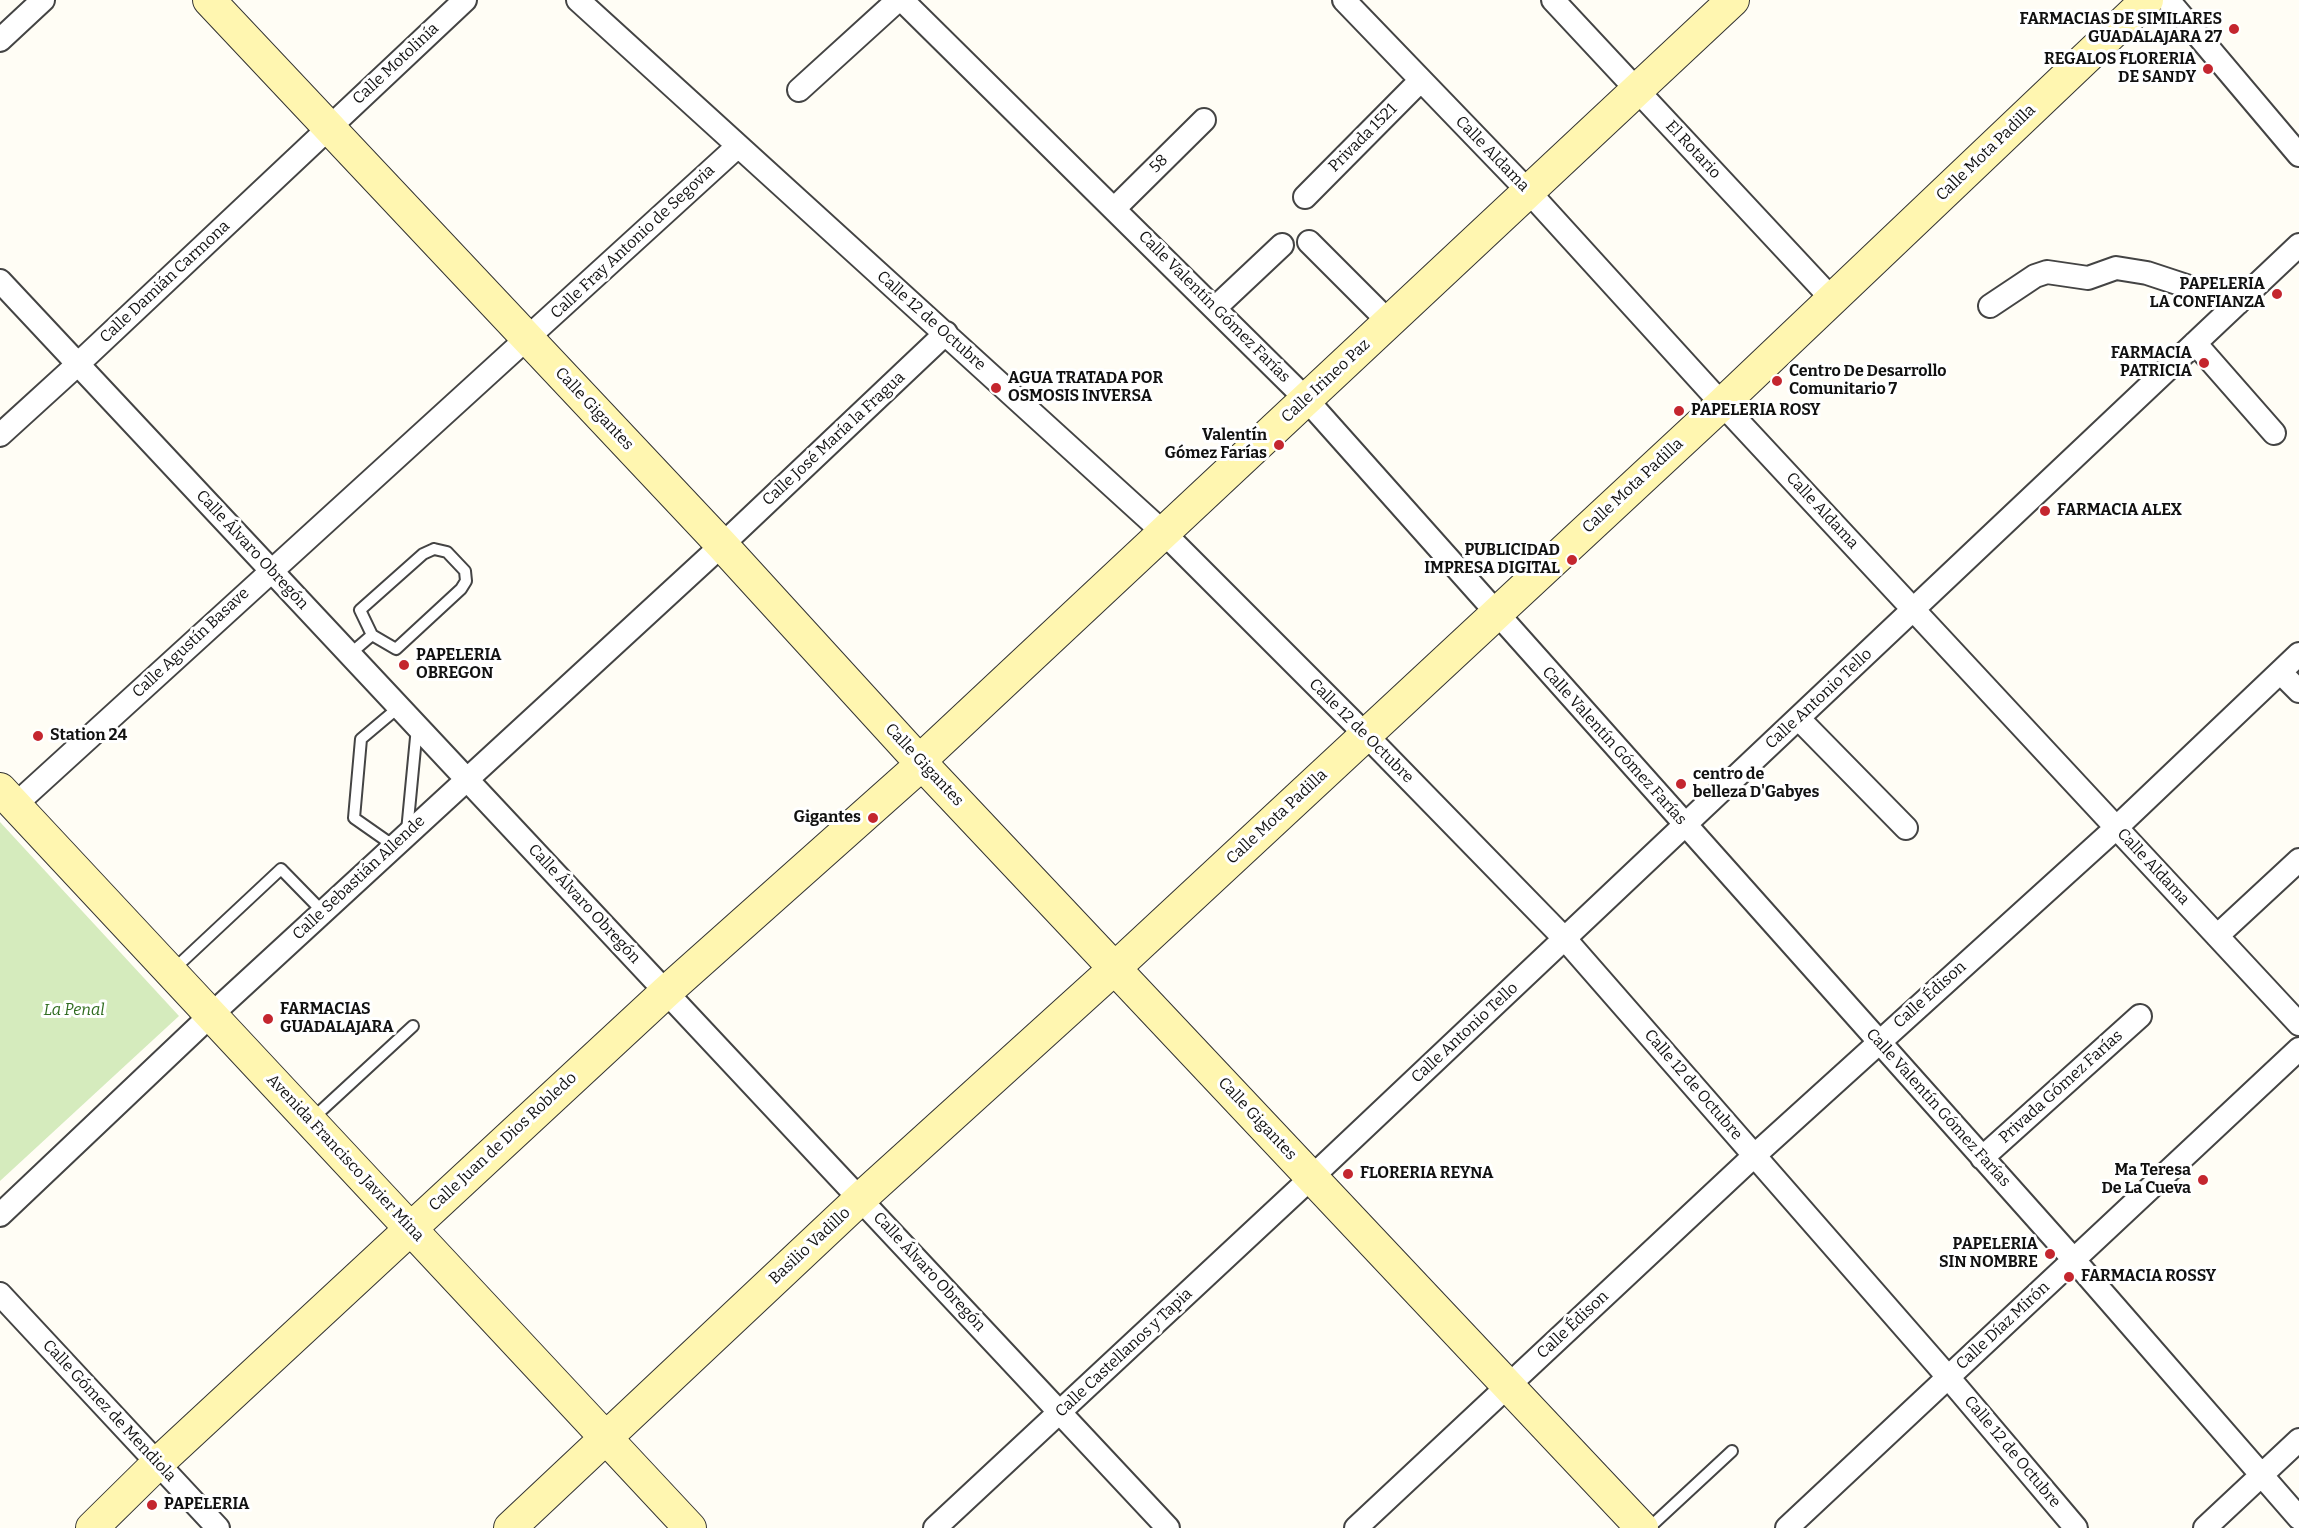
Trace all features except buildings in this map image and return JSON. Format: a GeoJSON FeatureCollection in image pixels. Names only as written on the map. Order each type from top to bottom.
{"type":"FeatureCollection","features":[{"type":"Feature","properties":{"kind":"street"},"geometry":{"type":"LineString","coordinates":[[0,40],[44,0]]}},
{"type":"Feature","properties":{"kind":"street","name":"Calle Gigantes"},"geometry":{"type":"LineString","coordinates":[[209,0],[722,545],[921,764],[1642,1528]]}},
{"type":"Feature","properties":{"kind":"street","name":"Calle Motolinía"},"geometry":{"type":"LineString","coordinates":[[328,128],[465,0]]}},
{"type":"Feature","properties":{"kind":"street","name":"Calle 12 de Octubre"},"geometry":{"type":"LineString","coordinates":[[578,0],[1164,533],[1366,735],[1565,939],[1948,1377],[2076,1528]]}},
{"type":"Feature","properties":{"kind":"street"},"geometry":{"type":"LineString","coordinates":[[799,90],[900,0]]}},
{"type":"Feature","properties":{"kind":"street","name":"Calle Valentín Gómez Farías"},"geometry":{"type":"LineString","coordinates":[[900,0],[1115,208],[1306,399],[1684,826],[2074,1260],[2299,1518]]}},
{"type":"Feature","properties":{"kind":"street","name":"Calle Aldama"},"geometry":{"type":"LineString","coordinates":[[1344,0],[1528,192],[1722,404],[2299,1024]]}},
{"type":"Feature","properties":{"kind":"street","name":"El Rotario"},"geometry":{"type":"LineString","coordinates":[[1553,0],[1832,299]]}},
{"type":"Feature","properties":{"kind":"street","name":"Calle Irineo Paz"},"geometry":{"type":"LineString","coordinates":[[921,764],[928,753],[1733,0]]}},
{"type":"Feature","properties":{"kind":"street","name":"Calle Mota Padilla"},"geometry":{"type":"LineString","coordinates":[[1115,968],[1722,404],[2147,0]]}},
{"type":"Feature","properties":{"kind":"street"},"geometry":{"type":"LineString","coordinates":[[2168,0],[2299,155]]}},
{"type":"Feature","properties":{"kind":"street","name":"Privada 1521"},"geometry":{"type":"LineString","coordinates":[[1305,197],[1421,80]]}},
{"type":"Feature","properties":{"kind":"street","name":"58"},"geometry":{"type":"LineString","coordinates":[[1115,208],[1204,120]]}},
{"type":"Feature","properties":{"kind":"street","name":"Calle Damián Carmona"},"geometry":{"type":"LineString","coordinates":[[0,435],[328,128]]}},
{"type":"Feature","properties":{"kind":"street","name":"Calle Fray Antonio de Segovia"},"geometry":{"type":"LineString","coordinates":[[528,339],[738,146]]}},
{"type":"Feature","properties":{"kind":"street"},"geometry":{"type":"LineString","coordinates":[[1309,242],[1389,322]]}},
{"type":"Feature","properties":{"kind":"street"},"geometry":{"type":"LineString","coordinates":[[1215,308],[1282,244]]}},
{"type":"Feature","properties":{"kind":"street","name":"Calle Antonio Tello"},"geometry":{"type":"LineString","coordinates":[[1312,1177],[2299,245]]}},
{"type":"Feature","properties":{"kind":"street"},"geometry":{"type":"LineString","coordinates":[[1990,306],[2036,276],[2047,272],[2088,278],[2116,268],[2147,273],[2238,303]]}},
{"type":"Feature","properties":{"kind":"street","name":"Calle Álvaro Obregón"},"geometry":{"type":"LineString","coordinates":[[0,281],[1168,1528]]}},
{"type":"Feature","properties":{"kind":"street","name":"Calle José María la Fragua"},"geometry":{"type":"LineString","coordinates":[[722,545],[946,333]]}},
{"type":"Feature","properties":{"kind":"street","name":"Calle Agustín Basave"},"geometry":{"type":"LineString","coordinates":[[8,797],[271,570],[528,339]]}},
{"type":"Feature","properties":{"kind":"street"},"geometry":{"type":"LineString","coordinates":[[2195,343],[2274,433]]}},
{"type":"Feature","properties":{"kind":"street","name":"Calle Sebastián Allende"},"geometry":{"type":"LineString","coordinates":[[0,1215],[211,1015],[722,545]]}},
{"type":"Feature","properties":{"kind":"street","name":"Calle Édison"},"geometry":{"type":"LineString","coordinates":[[1356,1528],[1755,1155],[2116,828],[2299,654]]}},
{"type":"Feature","properties":{"kind":"street"},"geometry":{"type":"LineString","coordinates":[[2280,672],[2299,691]]}},
{"type":"Feature","properties":{"kind":"street"},"geometry":{"type":"LineString","coordinates":[[1798,718],[1906,828]]}},
{"type":"Feature","properties":{"kind":"street","name":"Calle Juan de Dios Robledo"},"geometry":{"type":"LineString","coordinates":[[92,1528],[158,1463],[666,992],[921,764]]}},
{"type":"Feature","properties":{"kind":"street","name":"Avenida Francisco Javier Mina"},"geometry":{"type":"LineString","coordinates":[[8,797],[690,1528]]}},
{"type":"Feature","properties":{"kind":"street"},"geometry":{"type":"LineString","coordinates":[[2217,936],[2299,860]]}},
{"type":"Feature","properties":{"kind":"street","name":"Basilio Vadillo"},"geometry":{"type":"LineString","coordinates":[[510,1528],[860,1199],[1115,968]]}},
{"type":"Feature","properties":{"kind":"street","name":"Privada Gómez Farías"},"geometry":{"type":"LineString","coordinates":[[1982,1158],[2140,1016]]}},
{"type":"Feature","properties":{"kind":"street","name":"Calle Díaz Mirón"},"geometry":{"type":"LineString","coordinates":[[1787,1528],[2299,1049]]}},
{"type":"Feature","properties":{"kind":"street","name":"Calle Castellanos y Tapia"},"geometry":{"type":"LineString","coordinates":[[935,1528],[1312,1177]]}},
{"type":"Feature","properties":{"kind":"street","name":"Calle Gómez de Mendiola"},"geometry":{"type":"LineString","coordinates":[[0,1294],[218,1528]]}},
{"type":"Feature","properties":{"kind":"street"},"geometry":{"type":"LineString","coordinates":[[2205,1528],[2299,1440]]}},
{"type":"Feature","properties":{"kind":"lane"},"geometry":{"type":"LineString","coordinates":[[434,549],[447,552],[465,571],[466,581],[461,588],[396,649],[372,634],[360,610],[423,554],[434,549]]}},
{"type":"Feature","properties":{"kind":"lane"},"geometry":{"type":"LineString","coordinates":[[350,654],[372,634]]}},
{"type":"Feature","properties":{"kind":"lane"},"geometry":{"type":"LineString","coordinates":[[399,707],[361,739],[354,818],[401,840],[417,726]]}},
{"type":"Feature","properties":{"kind":"lane"},"geometry":{"type":"LineString","coordinates":[[171,972],[281,869],[323,912]]}},
{"type":"Feature","properties":{"kind":"lane"},"geometry":{"type":"LineString","coordinates":[[310,1121],[413,1026]]}},
{"type":"Feature","properties":{"kind":"lane"},"geometry":{"type":"LineString","coordinates":[[1649,1528],[1732,1451]]}},
{"type":"Feature","properties":{"kind":"green space","name":"La Penal"},"geometry":{"type":"Polygon","coordinates":[[[0,822],[179,1016],[0,1181],[0,822]]]}},
{"type":"Feature","properties":{"kind":"place","name":"FARMACIAS DE SIMILARES GUADALAJARA 27"},"geometry":{"type":"Point","coordinates":[2234,29]}},
{"type":"Feature","properties":{"kind":"place","name":"REGALOS FLORERIA DE SANDY"},"geometry":{"type":"Point","coordinates":[2208,69]}},
{"type":"Feature","properties":{"kind":"place","name":"PAPELERIA LA CONFIANZA"},"geometry":{"type":"Point","coordinates":[2277,294]}},
{"type":"Feature","properties":{"kind":"place","name":"FARMACIA PATRICIA"},"geometry":{"type":"Point","coordinates":[2204,363]}},
{"type":"Feature","properties":{"kind":"place","name":"Centro De Desarrollo Comunitario 7"},"geometry":{"type":"Point","coordinates":[1777,381]}},
{"type":"Feature","properties":{"kind":"place","name":"AGUA TRATADA POR OSMOSIS INVERSA"},"geometry":{"type":"Point","coordinates":[996,388]}},
{"type":"Feature","properties":{"kind":"place","name":"PAPELERIA ROSY"},"geometry":{"type":"Point","coordinates":[1679,411]}},
{"type":"Feature","properties":{"kind":"place","name":"Valentín Gómez Farías"},"geometry":{"type":"Point","coordinates":[1279,445]}},
{"type":"Feature","properties":{"kind":"place","name":"FARMACIA ALEX"},"geometry":{"type":"Point","coordinates":[2045,511]}},
{"type":"Feature","properties":{"kind":"place","name":"PUBLICIDAD IMPRESA DIGITAL"},"geometry":{"type":"Point","coordinates":[1572,560]}},
{"type":"Feature","properties":{"kind":"place","name":"PAPELERIA OBREGON"},"geometry":{"type":"Point","coordinates":[404,665]}},
{"type":"Feature","properties":{"kind":"place","name":"Station 24"},"geometry":{"type":"Point","coordinates":[38,736]}},
{"type":"Feature","properties":{"kind":"place","name":"centro de belleza D'Gabyes"},"geometry":{"type":"Point","coordinates":[1681,784]}},
{"type":"Feature","properties":{"kind":"place","name":"Gigantes"},"geometry":{"type":"Point","coordinates":[873,818]}},
{"type":"Feature","properties":{"kind":"place","name":"FARMACIAS GUADALAJARA"},"geometry":{"type":"Point","coordinates":[268,1019]}},
{"type":"Feature","properties":{"kind":"place","name":"FLORERIA REYNA"},"geometry":{"type":"Point","coordinates":[1348,1174]}},
{"type":"Feature","properties":{"kind":"place","name":"Ma Teresa De La Cueva"},"geometry":{"type":"Point","coordinates":[2203,1180]}},
{"type":"Feature","properties":{"kind":"place","name":"PAPELERIA SIN NOMBRE"},"geometry":{"type":"Point","coordinates":[2050,1254]}},
{"type":"Feature","properties":{"kind":"place","name":"FARMACIA ROSSY"},"geometry":{"type":"Point","coordinates":[2069,1277]}},
{"type":"Feature","properties":{"kind":"place","name":"PAPELERIA"},"geometry":{"type":"Point","coordinates":[152,1505]}}]}
